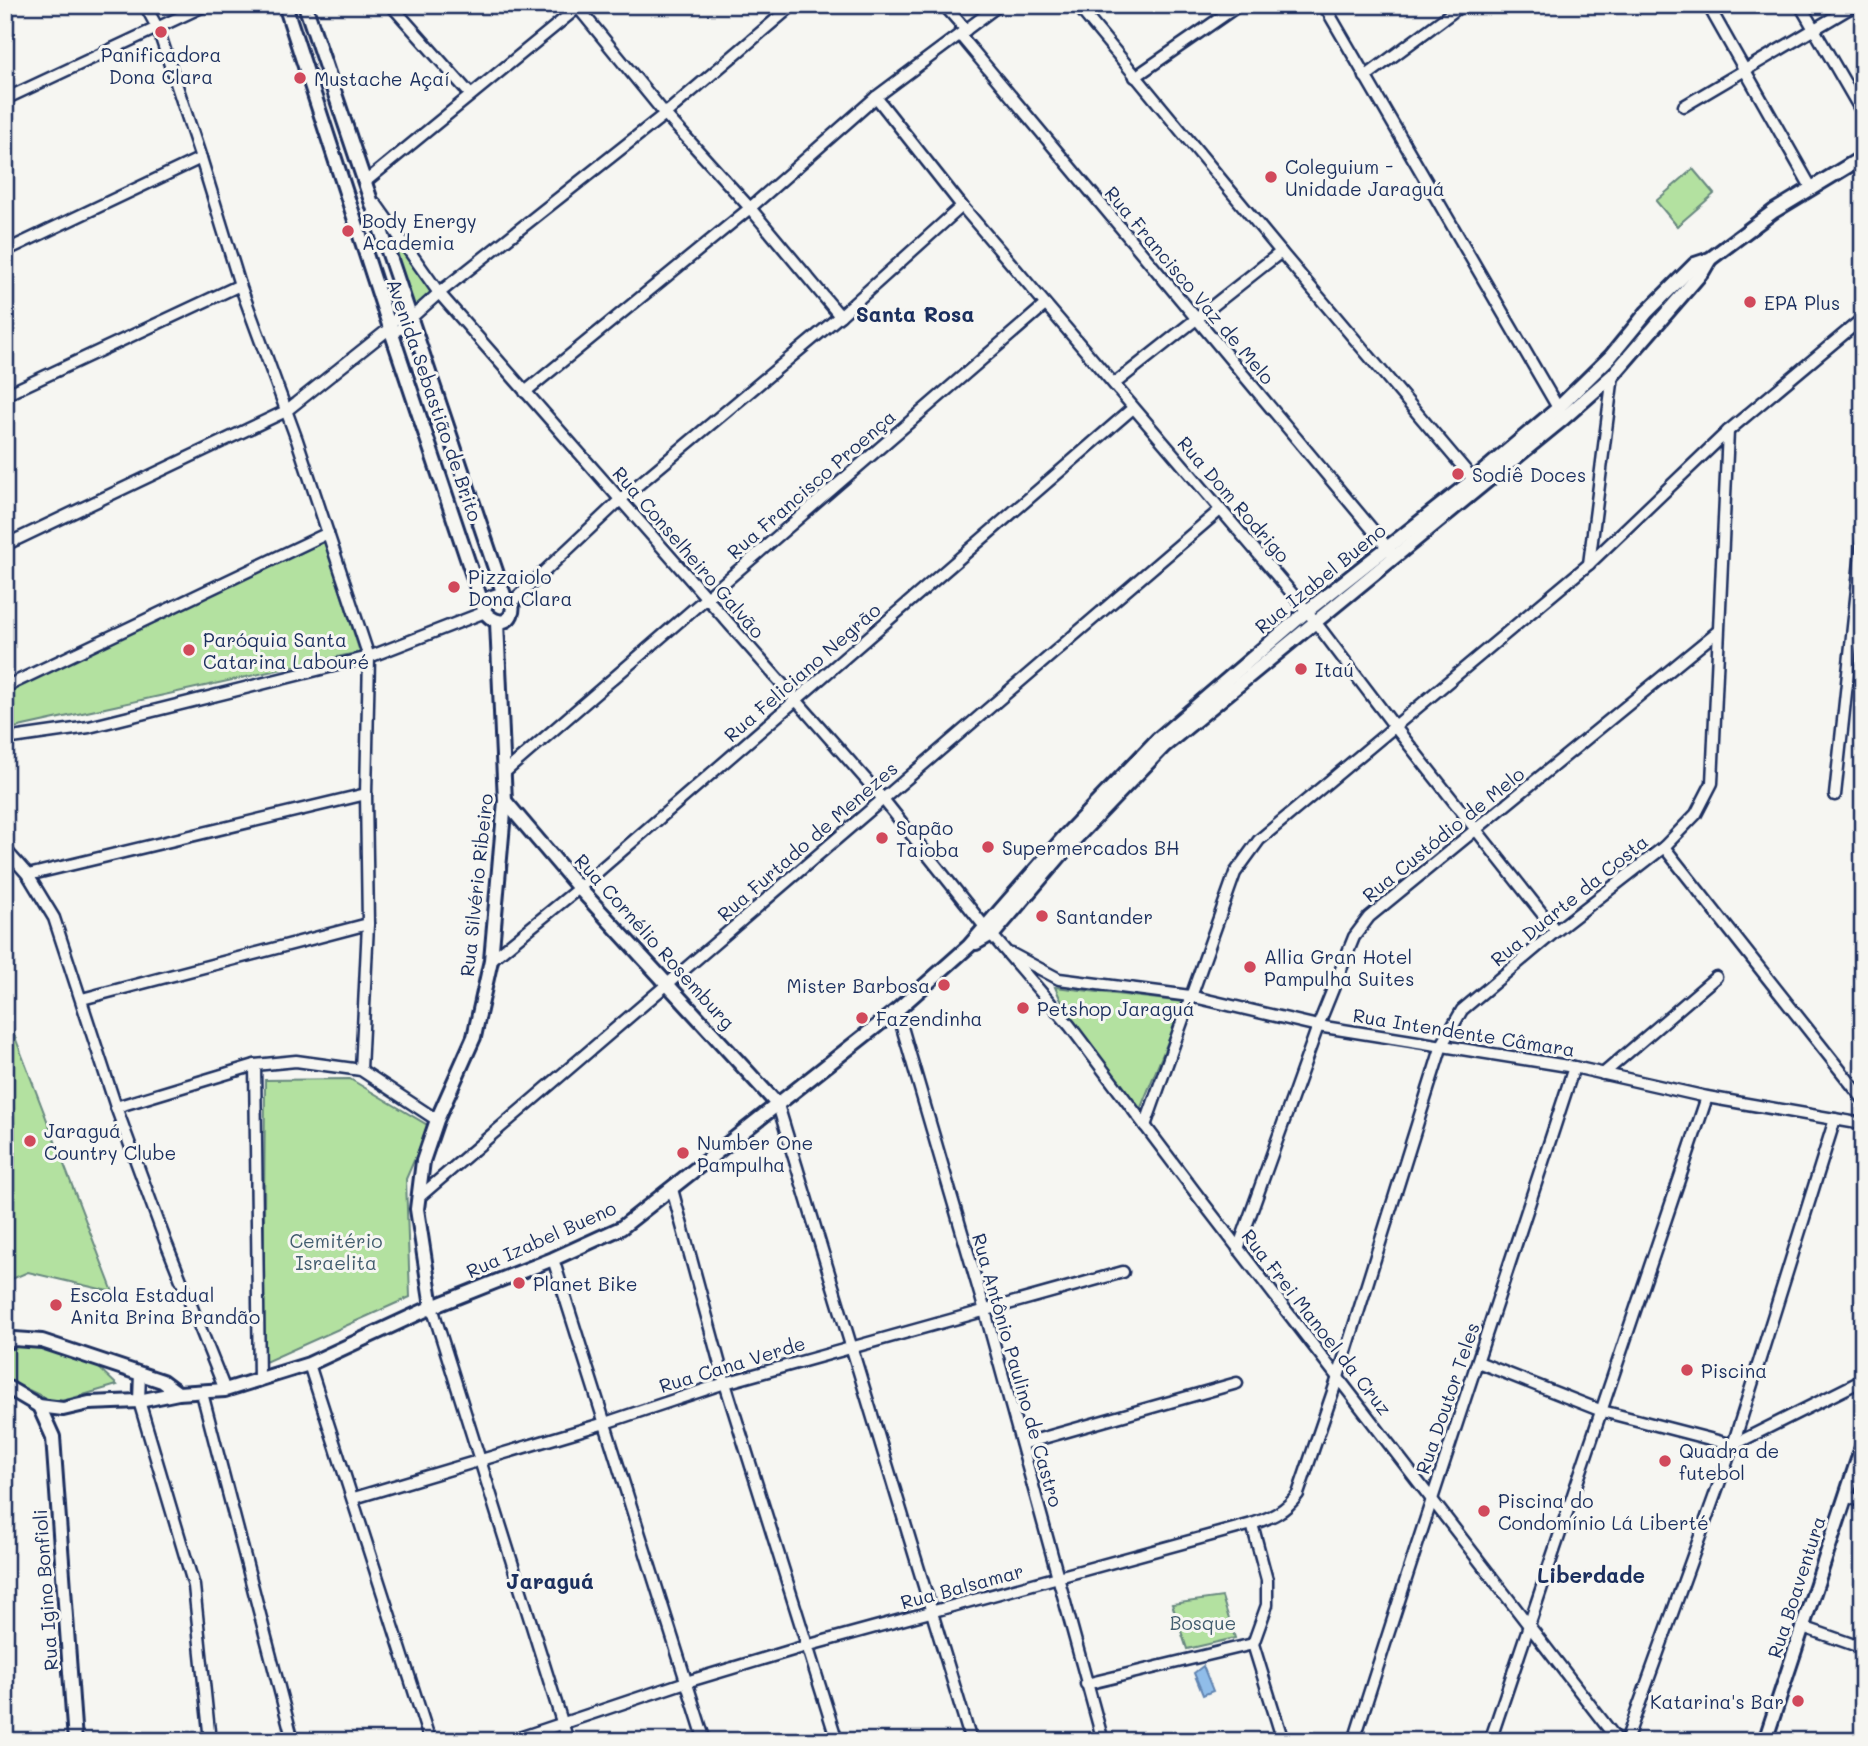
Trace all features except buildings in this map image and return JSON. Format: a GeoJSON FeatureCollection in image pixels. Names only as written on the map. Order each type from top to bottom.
{"type":"FeatureCollection","features":[{"type":"Feature","properties":{"kind":"street"},"geometry":{"type":"LineString","coordinates":[[145,5],[158,29],[240,285],[286,411],[369,657],[366,794],[368,924],[361,1070]]}},
{"type":"Feature","properties":{"kind":"street"},"geometry":{"type":"LineString","coordinates":[[5,99],[206,5]]}},
{"type":"Feature","properties":{"kind":"street","name":"Avenida Sebastião de Brito"},"geometry":{"type":"LineString","coordinates":[[285,5],[485,610]]}},
{"type":"Feature","properties":{"kind":"street","name":"Avenida Sebastião de Brito"},"geometry":{"type":"LineString","coordinates":[[305,5],[508,598]]}},
{"type":"Feature","properties":{"kind":"street"},"geometry":{"type":"LineString","coordinates":[[391,5],[470,94]]}},
{"type":"Feature","properties":{"kind":"street"},"geometry":{"type":"LineString","coordinates":[[5,545],[286,411],[390,328],[395,331],[407,326],[411,318],[439,293],[665,114],[793,5]]}},
{"type":"Feature","properties":{"kind":"street","name":"Rua Francisco Vaz de Melo"},"geometry":{"type":"LineString","coordinates":[[944,5],[1195,320],[1391,553]]}},
{"type":"Feature","properties":{"kind":"street"},"geometry":{"type":"LineString","coordinates":[[525,392],[750,208],[876,97],[999,5]]}},
{"type":"Feature","properties":{"kind":"street"},"geometry":{"type":"LineString","coordinates":[[1077,5],[1280,252],[1477,484]]}},
{"type":"Feature","properties":{"kind":"street"},"geometry":{"type":"LineString","coordinates":[[1135,77],[1239,5]]}},
{"type":"Feature","properties":{"kind":"street"},"geometry":{"type":"LineString","coordinates":[[1324,5],[1561,414]]}},
{"type":"Feature","properties":{"kind":"street"},"geometry":{"type":"LineString","coordinates":[[1366,77],[1462,5]]}},
{"type":"Feature","properties":{"kind":"street"},"geometry":{"type":"LineString","coordinates":[[1708,5],[1812,189]]}},
{"type":"Feature","properties":{"kind":"street"},"geometry":{"type":"LineString","coordinates":[[1800,5],[1863,114]]}},
{"type":"Feature","properties":{"kind":"street"},"geometry":{"type":"LineString","coordinates":[[1684,106],[1855,5]]}},
{"type":"Feature","properties":{"kind":"street"},"geometry":{"type":"LineString","coordinates":[[365,182],[578,6],[665,114],[750,208],[840,316]]}},
{"type":"Feature","properties":{"kind":"street","name":"Rua Dom Rodrigo"},"geometry":{"type":"LineString","coordinates":[[876,97],[962,206],[1311,617],[1556,931]]}},
{"type":"Feature","properties":{"kind":"street","name":"Rua Izabel Bueno"},"geometry":{"type":"LineString","coordinates":[[178,1393],[202,1394],[225,1390],[309,1364],[432,1307],[553,1259],[621,1228],[897,1010],[989,931],[1065,836],[1158,739],[1561,414],[1647,312],[1695,264],[1710,259],[1774,211],[1862,157]]}},
{"type":"Feature","properties":{"kind":"street"},"geometry":{"type":"LineString","coordinates":[[5,251],[201,158]]}},
{"type":"Feature","properties":{"kind":"street","name":"Rua Conselheiro Galvão"},"geometry":{"type":"LineString","coordinates":[[370,197],[439,293],[883,799],[989,931]]}},
{"type":"Feature","properties":{"kind":"street"},"geometry":{"type":"LineString","coordinates":[[6,735],[89,727],[369,657],[485,610],[492,596],[508,598],[620,500],[840,316],[962,206]]}},
{"type":"Feature","properties":{"kind":"street"},"geometry":{"type":"LineString","coordinates":[[1114,384],[1280,252]]}},
{"type":"Feature","properties":{"kind":"street","name":"Rua Izabel Bueno"},"geometry":{"type":"LineString","coordinates":[[1561,414],[1605,390],[1613,375],[1703,271],[1710,259]]}},
{"type":"Feature","properties":{"kind":"street"},"geometry":{"type":"LineString","coordinates":[[5,395],[240,285]]}},
{"type":"Feature","properties":{"kind":"street","name":"Rua Francisco Proença"},"geometry":{"type":"LineString","coordinates":[[505,772],[1045,304]]}},
{"type":"Feature","properties":{"kind":"street"},"geometry":{"type":"LineString","coordinates":[[1613,375],[1615,359],[1644,323],[1647,312]]}},
{"type":"Feature","properties":{"kind":"street"},"geometry":{"type":"LineString","coordinates":[[1145,1126],[1235,873],[1259,840],[1589,564],[1728,431],[1863,318]]}},
{"type":"Feature","properties":{"kind":"street"},"geometry":{"type":"LineString","coordinates":[[1589,564],[1605,390]]}},
{"type":"Feature","properties":{"kind":"street","name":"Rua Feliciano Negrão"},"geometry":{"type":"LineString","coordinates":[[491,960],[579,888],[1133,408]]}},
{"type":"Feature","properties":{"kind":"street","name":"Rua Duarte da Costa"},"geometry":{"type":"LineString","coordinates":[[1338,1377],[1442,1045],[1462,1010],[1556,931],[1664,847],[1696,814],[1712,783],[1728,431]]}},
{"type":"Feature","properties":{"kind":"street","name":"Rua Furtado de Menezes"},"geometry":{"type":"LineString","coordinates":[[418,1198],[1220,510]]}},
{"type":"Feature","properties":{"kind":"street"},"geometry":{"type":"LineString","coordinates":[[5,687],[328,533]]}},
{"type":"Feature","properties":{"kind":"street"},"geometry":{"type":"LineString","coordinates":[[1835,795],[1860,585],[1863,533]]}},
{"type":"Feature","properties":{"kind":"street"},"geometry":{"type":"LineString","coordinates":[[485,610],[491,619],[504,621],[511,615],[508,598]]}},
{"type":"Feature","properties":{"kind":"street","name":"Rua Silvério Ribeiro"},"geometry":{"type":"LineString","coordinates":[[432,1307],[417,1209],[423,1161],[437,1120],[474,1037],[491,960],[505,801],[497,621]]}},
{"type":"Feature","properties":{"kind":"street","name":"Rua Custódio de Melo"},"geometry":{"type":"LineString","coordinates":[[1238,1249],[1353,937],[1369,917],[1718,631]]}},
{"type":"Feature","properties":{"kind":"street"},"geometry":{"type":"LineString","coordinates":[[28,875],[366,794]]}},
{"type":"Feature","properties":{"kind":"street","name":"Rua Cornélio Rosemburg"},"geometry":{"type":"LineString","coordinates":[[505,801],[579,888],[778,1105]]}},
{"type":"Feature","properties":{"kind":"street"},"geometry":{"type":"LineString","coordinates":[[503,824],[509,818],[518,816]]}},
{"type":"Feature","properties":{"kind":"street"},"geometry":{"type":"LineString","coordinates":[[1664,847],[1863,1100]]}},
{"type":"Feature","properties":{"kind":"street"},"geometry":{"type":"LineString","coordinates":[[5,849],[28,875],[54,918],[116,1107],[225,1390]]}},
{"type":"Feature","properties":{"kind":"street"},"geometry":{"type":"LineString","coordinates":[[82,999],[368,924]]}},
{"type":"Feature","properties":{"kind":"street","name":"Rua Frei Manoel da Cruz"},"geometry":{"type":"LineString","coordinates":[[989,931],[1070,1026],[1238,1249],[1618,1741]]}},
{"type":"Feature","properties":{"kind":"street","name":"Rua Intendente Câmara"},"geometry":{"type":"LineString","coordinates":[[1008,952],[1059,979],[1191,996],[1318,1026],[1574,1068],[1706,1097],[1863,1124]]}},
{"type":"Feature","properties":{"kind":"street"},"geometry":{"type":"LineString","coordinates":[[1603,1074],[1716,976]]}},
{"type":"Feature","properties":{"kind":"street"},"geometry":{"type":"LineString","coordinates":[[1047,1001],[1046,992],[1052,983],[1059,979]]}},
{"type":"Feature","properties":{"kind":"street","name":"Rua Antônio Paulino de Castro"},"geometry":{"type":"LineString","coordinates":[[897,1010],[985,1311],[1103,1741]]}},
{"type":"Feature","properties":{"kind":"street"},"geometry":{"type":"LineString","coordinates":[[116,1107],[255,1065],[296,1061],[361,1070],[437,1120]]}},
{"type":"Feature","properties":{"kind":"street"},"geometry":{"type":"LineString","coordinates":[[255,1065],[259,1381]]}},
{"type":"Feature","properties":{"kind":"street","name":"Rua Doutor Teles"},"geometry":{"type":"LineString","coordinates":[[1354,1741],[1431,1497],[1574,1068]]}},
{"type":"Feature","properties":{"kind":"street"},"geometry":{"type":"LineString","coordinates":[[1490,1741],[1706,1097]]}},
{"type":"Feature","properties":{"kind":"street"},"geometry":{"type":"LineString","coordinates":[[778,1105],[971,1741]]}},
{"type":"Feature","properties":{"kind":"street"},"geometry":{"type":"LineString","coordinates":[[1626,1741],[1733,1445],[1835,1119]]}},
{"type":"Feature","properties":{"kind":"street"},"geometry":{"type":"LineString","coordinates":[[672,1189],[725,1383],[837,1741]]}},
{"type":"Feature","properties":{"kind":"street"},"geometry":{"type":"LineString","coordinates":[[553,1259],[705,1741]]}},
{"type":"Feature","properties":{"kind":"street","name":"Rua Cana Verde"},"geometry":{"type":"LineString","coordinates":[[354,1498],[605,1423],[725,1383],[1123,1272]]}},
{"type":"Feature","properties":{"kind":"street"},"geometry":{"type":"LineString","coordinates":[[432,1307],[568,1741]]}},
{"type":"Feature","properties":{"kind":"street"},"geometry":{"type":"LineString","coordinates":[[5,1343],[14,1339],[42,1340],[162,1381],[178,1393]]}},
{"type":"Feature","properties":{"kind":"street"},"geometry":{"type":"LineString","coordinates":[[1478,1362],[1602,1411],[1733,1445],[1863,1380]]}},
{"type":"Feature","properties":{"kind":"street"},"geometry":{"type":"LineString","coordinates":[[309,1364],[430,1741]]}},
{"type":"Feature","properties":{"kind":"street"},"geometry":{"type":"LineString","coordinates":[[140,1373],[139,1401],[194,1586],[210,1741]]}},
{"type":"Feature","properties":{"kind":"street","name":"Rua Balsamar"},"geometry":{"type":"LineString","coordinates":[[510,1741],[806,1646],[1278,1515],[1289,1507],[1298,1494],[1338,1377]]}},
{"type":"Feature","properties":{"kind":"street"},"geometry":{"type":"LineString","coordinates":[[1022,1444],[1237,1382]]}},
{"type":"Feature","properties":{"kind":"street"},"geometry":{"type":"LineString","coordinates":[[6,1385],[39,1406],[63,1409],[89,1403],[139,1401],[178,1393]]}},
{"type":"Feature","properties":{"kind":"street"},"geometry":{"type":"LineString","coordinates":[[202,1394],[293,1741]]}},
{"type":"Feature","properties":{"kind":"street","name":"Rua Igino Bonfioli"},"geometry":{"type":"LineString","coordinates":[[39,1406],[53,1437],[75,1741]]}},
{"type":"Feature","properties":{"kind":"street","name":"Rua Igino Bonfioli"},"geometry":{"type":"LineString","coordinates":[[53,1437],[63,1409]]}},
{"type":"Feature","properties":{"kind":"street","name":"Rua Boaventura"},"geometry":{"type":"LineString","coordinates":[[1765,1741],[1863,1444]]}},
{"type":"Feature","properties":{"kind":"street"},"geometry":{"type":"LineString","coordinates":[[1846,1496],[1863,1502]]}},
{"type":"Feature","properties":{"kind":"street"},"geometry":{"type":"LineString","coordinates":[[1252,1524],[1267,1580],[1267,1605],[1254,1644],[1283,1741]]}},
{"type":"Feature","properties":{"kind":"street"},"geometry":{"type":"LineString","coordinates":[[1803,1627],[1863,1648]]}},
{"type":"Feature","properties":{"kind":"street"},"geometry":{"type":"LineString","coordinates":[[1086,1684],[1254,1644]]}},
{"type":"Feature","properties":{"kind":"green space"},"geometry":{"type":"Polygon","coordinates":[[[1693,169],[1714,194],[1677,226],[1656,201],[1693,169]]]}},
{"type":"Feature","properties":{"kind":"green space"},"geometry":{"type":"Polygon","coordinates":[[[382,216],[437,288],[413,312],[382,216]]]}},
{"type":"Feature","properties":{"kind":"green space"},"geometry":{"type":"Polygon","coordinates":[[[324,541],[360,652],[14,728],[5,708],[5,692],[324,541]]]}},
{"type":"Feature","properties":{"kind":"green space"},"geometry":{"type":"Polygon","coordinates":[[[1055,987],[1184,1002],[1140,1110],[1082,1036],[1055,987]]]}},
{"type":"Feature","properties":{"kind":"green space","name":"Jaraguá Country Clube"},"geometry":{"type":"Polygon","coordinates":[[[5,1011],[113,1292],[28,1272],[5,1282],[5,1011]]]}},
{"type":"Feature","properties":{"kind":"green space","name":"Cemitério Israelita"},"geometry":{"type":"Polygon","coordinates":[[[350,1079],[429,1126],[406,1179],[410,1297],[263,1363],[265,1080],[350,1079]]]}},
{"type":"Feature","properties":{"kind":"green space"},"geometry":{"type":"Polygon","coordinates":[[[14,1342],[40,1344],[94,1363],[117,1385],[56,1403],[5,1376],[5,1347],[14,1342]]]}},
{"type":"Feature","properties":{"kind":"green space","name":"Bosque"},"geometry":{"type":"Polygon","coordinates":[[[1222,1597],[1235,1638],[1187,1649],[1172,1604],[1222,1597]]]}},
{"type":"Feature","properties":{"kind":"water"},"geometry":{"type":"Polygon","coordinates":[[[1203,1666],[1213,1691],[1203,1695],[1194,1673],[1203,1666]]]}},
{"type":"Feature","properties":{"kind":"place","name":"Panificadora Dona Clara"},"geometry":{"type":"Point","coordinates":[161,32]}},
{"type":"Feature","properties":{"kind":"place","name":"Mustache Açaí"},"geometry":{"type":"Point","coordinates":[300,78]}},
{"type":"Feature","properties":{"kind":"place","name":"Coleguium - Unidade Jaraguá"},"geometry":{"type":"Point","coordinates":[1271,177]}},
{"type":"Feature","properties":{"kind":"place","name":"Body Energy Academia"},"geometry":{"type":"Point","coordinates":[348,231]}},
{"type":"Feature","properties":{"kind":"place","name":"EPA Plus"},"geometry":{"type":"Point","coordinates":[1750,302]}},
{"type":"Feature","properties":{"kind":"place","name":"Sodiê Doces"},"geometry":{"type":"Point","coordinates":[1458,474]}},
{"type":"Feature","properties":{"kind":"place","name":"Pizzaiolo Dona Clara"},"geometry":{"type":"Point","coordinates":[454,587]}},
{"type":"Feature","properties":{"kind":"place","name":"Paróquia Santa Catarina Labouré"},"geometry":{"type":"Point","coordinates":[189,650]}},
{"type":"Feature","properties":{"kind":"place","name":"Itaú"},"geometry":{"type":"Point","coordinates":[1301,669]}},
{"type":"Feature","properties":{"kind":"place","name":"Sapão Taioba"},"geometry":{"type":"Point","coordinates":[882,838]}},
{"type":"Feature","properties":{"kind":"place","name":"Supermercados BH"},"geometry":{"type":"Point","coordinates":[988,847]}},
{"type":"Feature","properties":{"kind":"place","name":"Santander"},"geometry":{"type":"Point","coordinates":[1042,916]}},
{"type":"Feature","properties":{"kind":"place","name":"Allia Gran Hotel Pampulha Suites"},"geometry":{"type":"Point","coordinates":[1250,967]}},
{"type":"Feature","properties":{"kind":"place","name":"Mister Barbosa"},"geometry":{"type":"Point","coordinates":[944,985]}},
{"type":"Feature","properties":{"kind":"place","name":"Petshop Jaraguá"},"geometry":{"type":"Point","coordinates":[1023,1008]}},
{"type":"Feature","properties":{"kind":"place","name":"Fazendinha"},"geometry":{"type":"Point","coordinates":[862,1018]}},
{"type":"Feature","properties":{"kind":"place","name":"Jaraguá Country Clube"},"geometry":{"type":"Point","coordinates":[30,1141]}},
{"type":"Feature","properties":{"kind":"place","name":"Number One Pampulha"},"geometry":{"type":"Point","coordinates":[683,1153]}},
{"type":"Feature","properties":{"kind":"place","name":"Planet Bike"},"geometry":{"type":"Point","coordinates":[519,1283]}},
{"type":"Feature","properties":{"kind":"place","name":"Escola Estadual Anita Brina Brandão"},"geometry":{"type":"Point","coordinates":[56,1305]}},
{"type":"Feature","properties":{"kind":"place","name":"Piscina"},"geometry":{"type":"Point","coordinates":[1687,1370]}},
{"type":"Feature","properties":{"kind":"place","name":"Quadra de futebol"},"geometry":{"type":"Point","coordinates":[1665,1461]}},
{"type":"Feature","properties":{"kind":"place","name":"Piscina do Condomínio Lá Liberté"},"geometry":{"type":"Point","coordinates":[1484,1511]}},
{"type":"Feature","properties":{"kind":"place","name":"Katarina's Bar"},"geometry":{"type":"Point","coordinates":[1798,1701]}},
{"type":"Feature","properties":{"kind":"district","name":"Santa Rosa"},"geometry":{"type":"Point","coordinates":[915,313]}},
{"type":"Feature","properties":{"kind":"district","name":"Liberdade"},"geometry":{"type":"Point","coordinates":[1591,1574]}},
{"type":"Feature","properties":{"kind":"district","name":"Jaraguá"},"geometry":{"type":"Point","coordinates":[550,1580]}}]}
